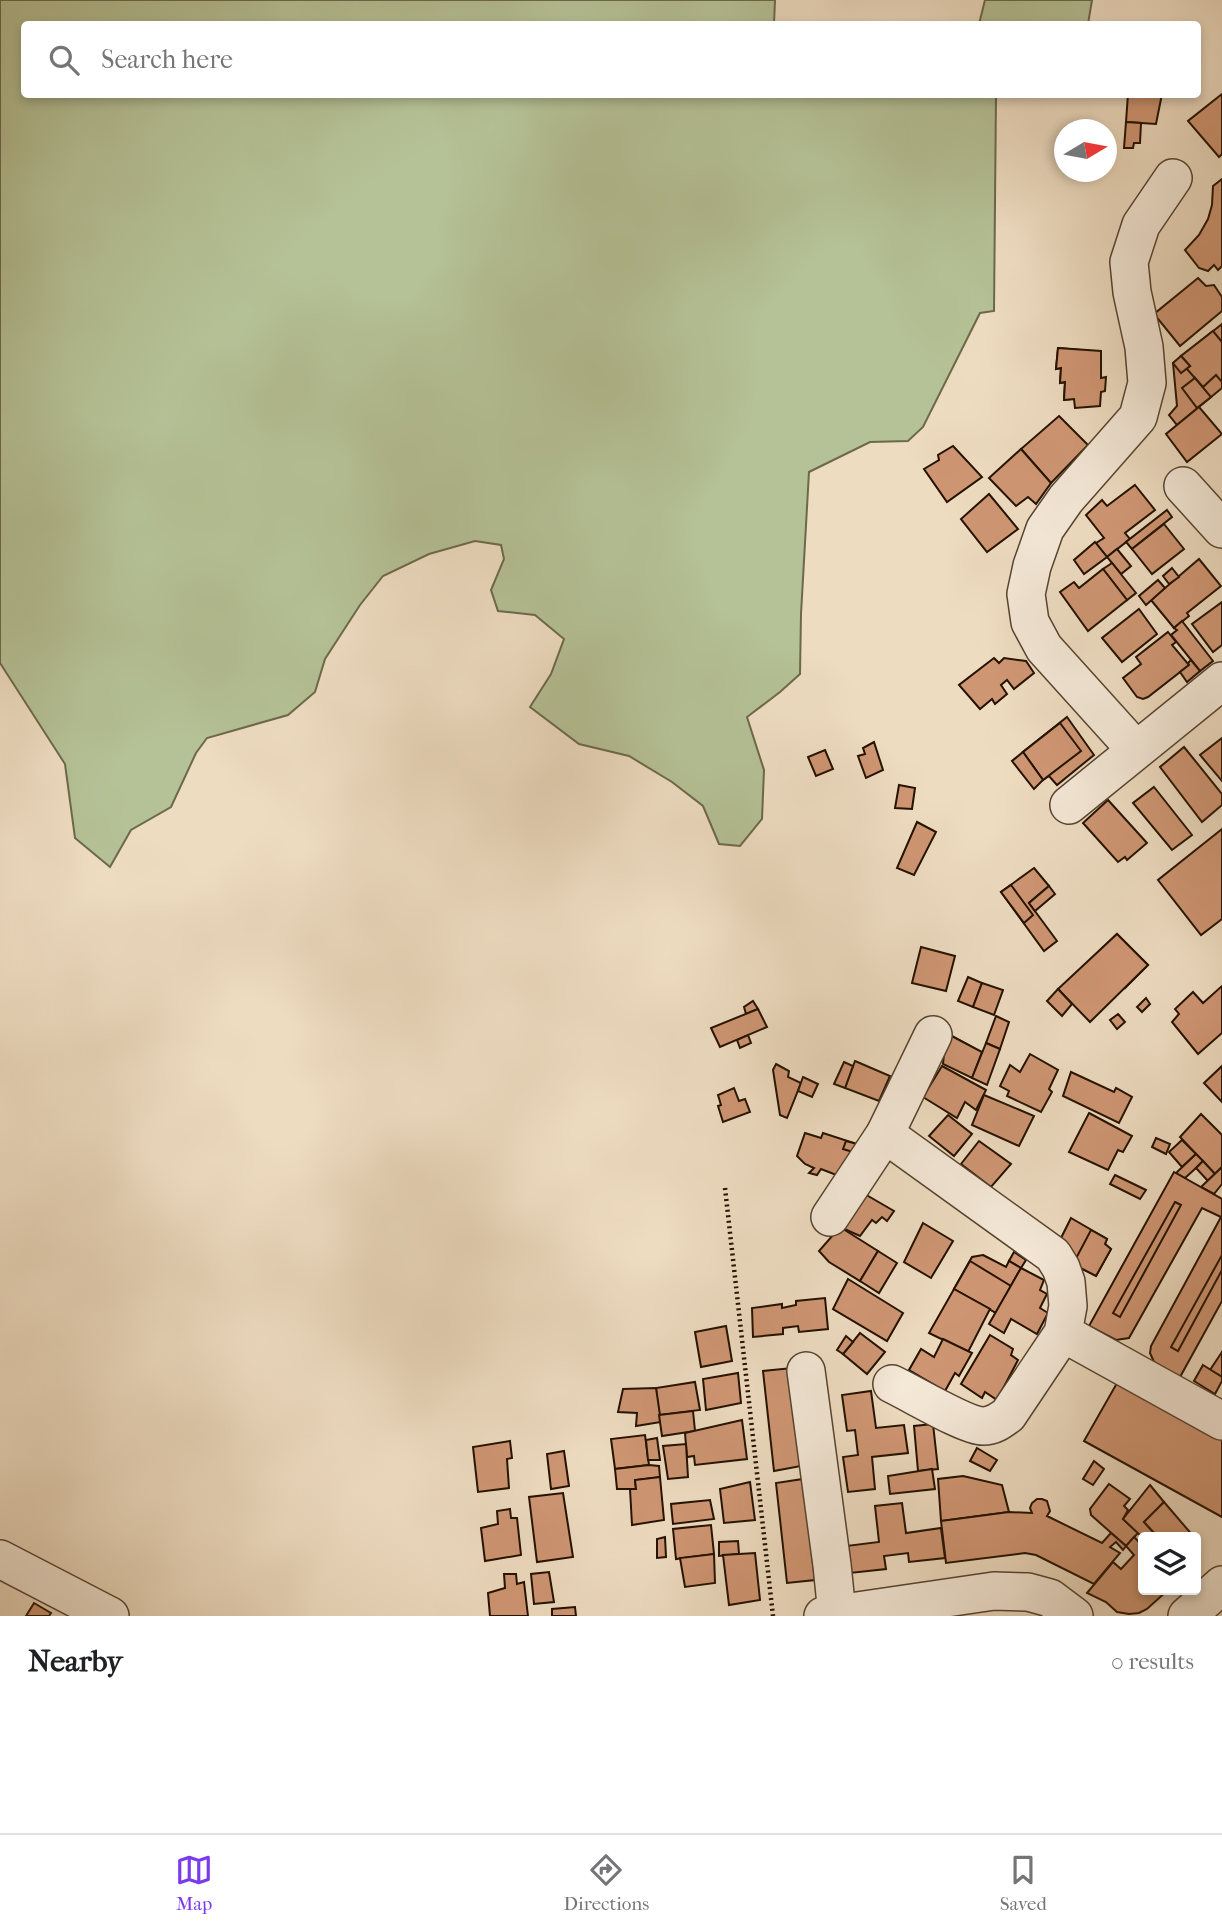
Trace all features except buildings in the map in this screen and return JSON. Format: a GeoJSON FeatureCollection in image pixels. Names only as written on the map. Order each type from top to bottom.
{"type":"FeatureCollection","features":[{"type":"Feature","properties":{"kind":"street"},"geometry":{"type":"LineString","coordinates":[[1136,750],[1044,648],[1030,622],[1026,594],[1045,529],[1066,499],[1138,416],[1147,383],[1144,347],[1132,292],[1129,262],[1141,225],[1172,178]]}},
{"type":"Feature","properties":{"kind":"street"},"geometry":{"type":"LineString","coordinates":[[1183,486],[1222,529]]}},
{"type":"Feature","properties":{"kind":"street"},"geometry":{"type":"LineString","coordinates":[[1069,805],[1222,681]]}},
{"type":"Feature","properties":{"kind":"street"},"geometry":{"type":"LineString","coordinates":[[830,1217],[885,1134],[933,1035]]}},
{"type":"Feature","properties":{"kind":"street"},"geometry":{"type":"LineString","coordinates":[[885,1134],[1053,1255],[1066,1282],[1068,1306],[1063,1333],[1008,1415],[996,1424],[982,1426],[968,1422],[892,1384]]}},
{"type":"Feature","properties":{"kind":"street"},"geometry":{"type":"LineString","coordinates":[[1063,1333],[1222,1421]]}},
{"type":"Feature","properties":{"kind":"street"},"geometry":{"type":"LineString","coordinates":[[806,1371],[832,1565],[830,1615],[994,1591],[1028,1592],[1050,1598],[1074,1616]]}},
{"type":"Feature","properties":{"kind":"street"},"geometry":{"type":"LineString","coordinates":[[0,1559],[110,1616]]}},
{"type":"Feature","properties":{"kind":"street"},"geometry":{"type":"LineString","coordinates":[[1187,1616],[1222,1585]]}},
{"type":"Feature","properties":{"kind":"path"},"geometry":{"type":"LineString","coordinates":[[725,1188],[773,1616]]}},
{"type":"Feature","properties":{"kind":"green space"},"geometry":{"type":"Polygon","coordinates":[[[0,0],[775,0],[774,21],[21,21],[21,98],[996,98],[994,311],[980,313],[923,427],[908,441],[870,442],[809,472],[800,674],[747,717],[764,770],[762,819],[740,846],[719,844],[703,806],[672,782],[629,756],[579,744],[530,707],[551,674],[564,639],[535,615],[498,611],[491,590],[504,559],[501,545],[475,541],[429,554],[383,576],[360,605],[325,659],[315,692],[288,715],[207,738],[196,753],[171,807],[131,830],[110,867],[75,838],[65,764],[0,663],[0,0]]]}},
{"type":"Feature","properties":{"kind":"green space"},"geometry":{"type":"Polygon","coordinates":[[[985,0],[1092,0],[1088,21],[980,21],[985,0]]]}}]}
